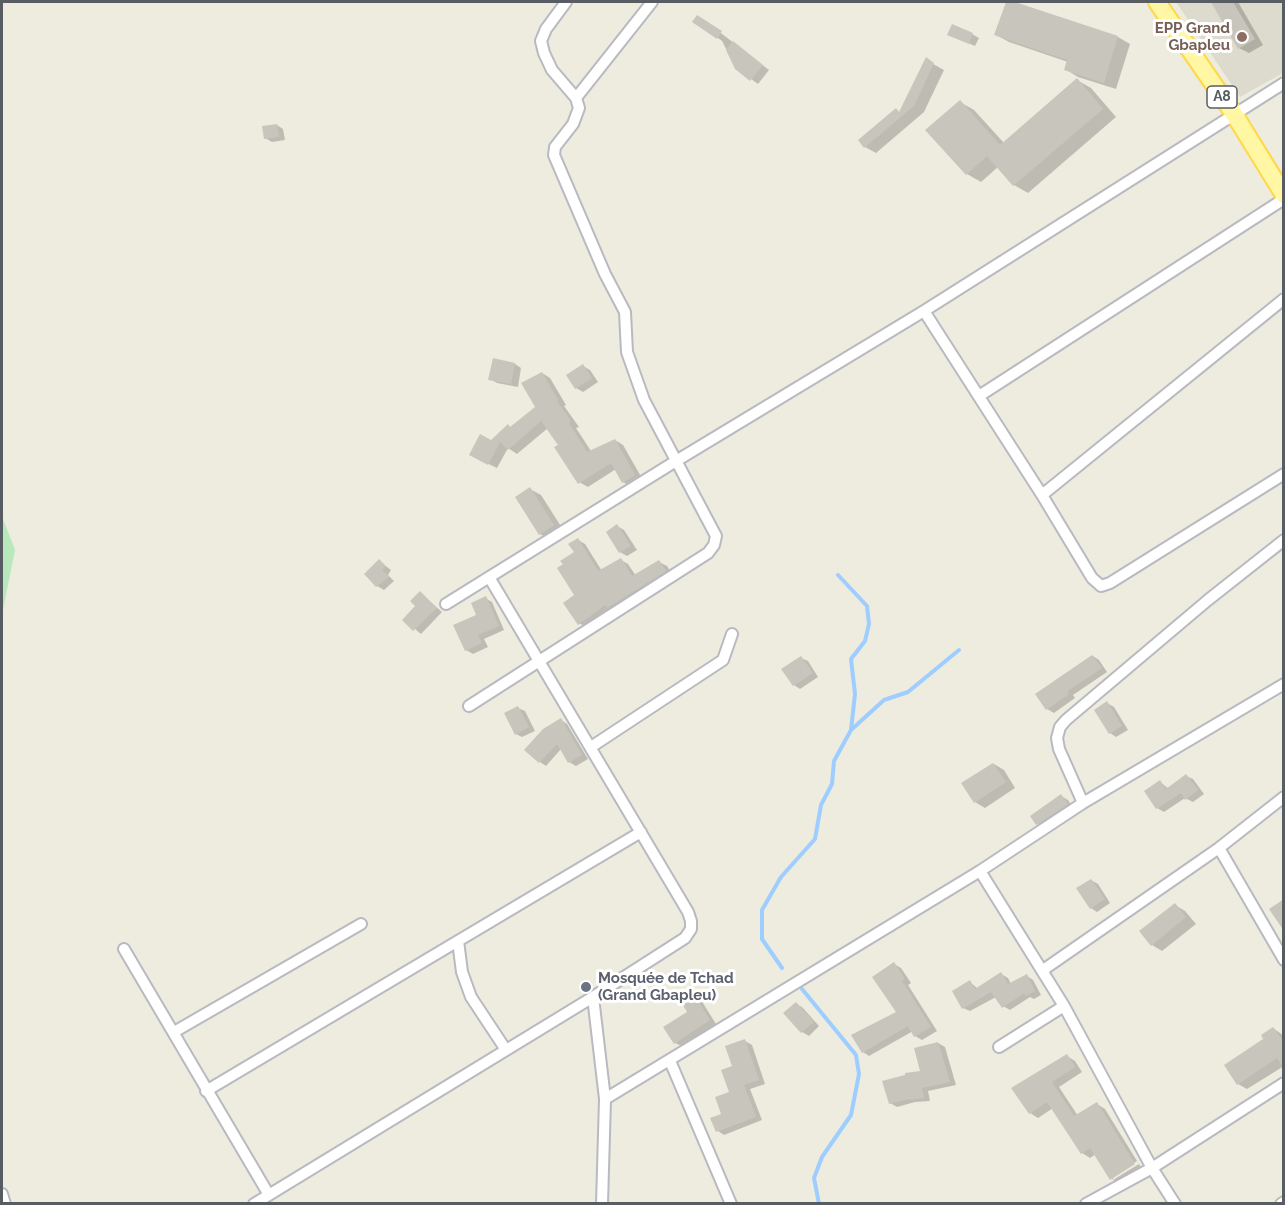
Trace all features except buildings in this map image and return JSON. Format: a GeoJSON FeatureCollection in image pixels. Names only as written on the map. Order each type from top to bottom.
{"type":"FeatureCollection","features":[{"type":"Feature","properties":{"kind":"main road","name":"A8"},"geometry":{"type":"LineString","coordinates":[[1157,2],[1234,114],[1284,197]]}},
{"type":"Feature","properties":{"kind":"street"},"geometry":{"type":"LineString","coordinates":[[469,706],[708,553],[714,545],[716,536],[644,400],[627,352],[625,312],[605,274],[554,155],[555,147],[573,124],[579,108],[576,98],[552,70],[541,41],[546,29],[566,2]]}},
{"type":"Feature","properties":{"kind":"street"},"geometry":{"type":"LineString","coordinates":[[576,98],[652,2]]}},
{"type":"Feature","properties":{"kind":"street"},"geometry":{"type":"LineString","coordinates":[[446,604],[924,311],[1284,83]]}},
{"type":"Feature","properties":{"kind":"street"},"geometry":{"type":"LineString","coordinates":[[979,396],[1284,197]]}},
{"type":"Feature","properties":{"kind":"street"},"geometry":{"type":"LineString","coordinates":[[1042,495],[1284,299]]}},
{"type":"Feature","properties":{"kind":"street"},"geometry":{"type":"LineString","coordinates":[[924,311],[1042,495],[1092,578],[1101,586],[1110,583],[1284,474]]}},
{"type":"Feature","properties":{"kind":"street"},"geometry":{"type":"LineString","coordinates":[[1083,803],[1059,749],[1057,738],[1060,727],[1208,600],[1284,540]]}},
{"type":"Feature","properties":{"kind":"street"},"geometry":{"type":"LineString","coordinates":[[254,1203],[593,997],[685,938],[691,929],[688,912],[489,577]]}},
{"type":"Feature","properties":{"kind":"street"},"geometry":{"type":"LineString","coordinates":[[591,747],[723,660],[732,634]]}},
{"type":"Feature","properties":{"kind":"street"},"geometry":{"type":"LineString","coordinates":[[605,1098],[670,1061],[980,871],[1083,803],[1284,684]]}},
{"type":"Feature","properties":{"kind":"street"},"geometry":{"type":"LineString","coordinates":[[1043,970],[1219,848],[1284,797]]}},
{"type":"Feature","properties":{"kind":"street"},"geometry":{"type":"LineString","coordinates":[[207,1091],[641,832]]}},
{"type":"Feature","properties":{"kind":"street"},"geometry":{"type":"LineString","coordinates":[[1219,848],[1284,960]]}},
{"type":"Feature","properties":{"kind":"street"},"geometry":{"type":"LineString","coordinates":[[980,871],[1043,970],[1152,1167],[1175,1203]]}},
{"type":"Feature","properties":{"kind":"street"},"geometry":{"type":"LineString","coordinates":[[174,1032],[361,924]]}},
{"type":"Feature","properties":{"kind":"street"},"geometry":{"type":"LineString","coordinates":[[458,941],[462,972],[471,998],[506,1050]]}},
{"type":"Feature","properties":{"kind":"street"},"geometry":{"type":"LineString","coordinates":[[124,949],[269,1195]]}},
{"type":"Feature","properties":{"kind":"street"},"geometry":{"type":"LineString","coordinates":[[593,997],[605,1098],[602,1203]]}},
{"type":"Feature","properties":{"kind":"street"},"geometry":{"type":"LineString","coordinates":[[999,1047],[1064,1006]]}},
{"type":"Feature","properties":{"kind":"street"},"geometry":{"type":"LineString","coordinates":[[670,1061],[731,1203]]}},
{"type":"Feature","properties":{"kind":"street"},"geometry":{"type":"LineString","coordinates":[[1086,1203],[1152,1167],[1284,1083]]}},
{"type":"Feature","properties":{"kind":"street"},"geometry":{"type":"LineString","coordinates":[[2,1194],[5,1203]]}},
{"type":"Feature","properties":{"kind":"shaded area","name":"EPP Grand Gbapleu"},"geometry":{"type":"Polygon","coordinates":[[[1176,2],[1283,2],[1283,73],[1240,97],[1176,2]]]}},
{"type":"Feature","properties":{"kind":"green space"},"geometry":{"type":"Polygon","coordinates":[[[2,516],[15,550],[2,615],[2,516]]]}},
{"type":"Feature","properties":{"kind":"waterway"},"geometry":{"type":"LineString","coordinates":[[782,968],[762,939],[762,910],[781,877],[815,839],[821,805],[832,784],[834,761],[851,730],[855,694],[851,659],[865,641],[869,624],[867,606],[838,575]]}},
{"type":"Feature","properties":{"kind":"waterway"},"geometry":{"type":"LineString","coordinates":[[851,730],[884,700],[908,692],[959,650]]}},
{"type":"Feature","properties":{"kind":"waterway"},"geometry":{"type":"LineString","coordinates":[[802,989],[856,1055],[859,1074],[851,1115],[822,1157],[814,1178],[819,1204]]}},
{"type":"Feature","properties":{"kind":"place","name":"EPP Grand Gbapleu"},"geometry":{"type":"Point","coordinates":[1242,37]}},
{"type":"Feature","properties":{"kind":"place","name":"Mosquée de Tchad (Grand Gbapleu)"},"geometry":{"type":"Point","coordinates":[586,987]}}]}
